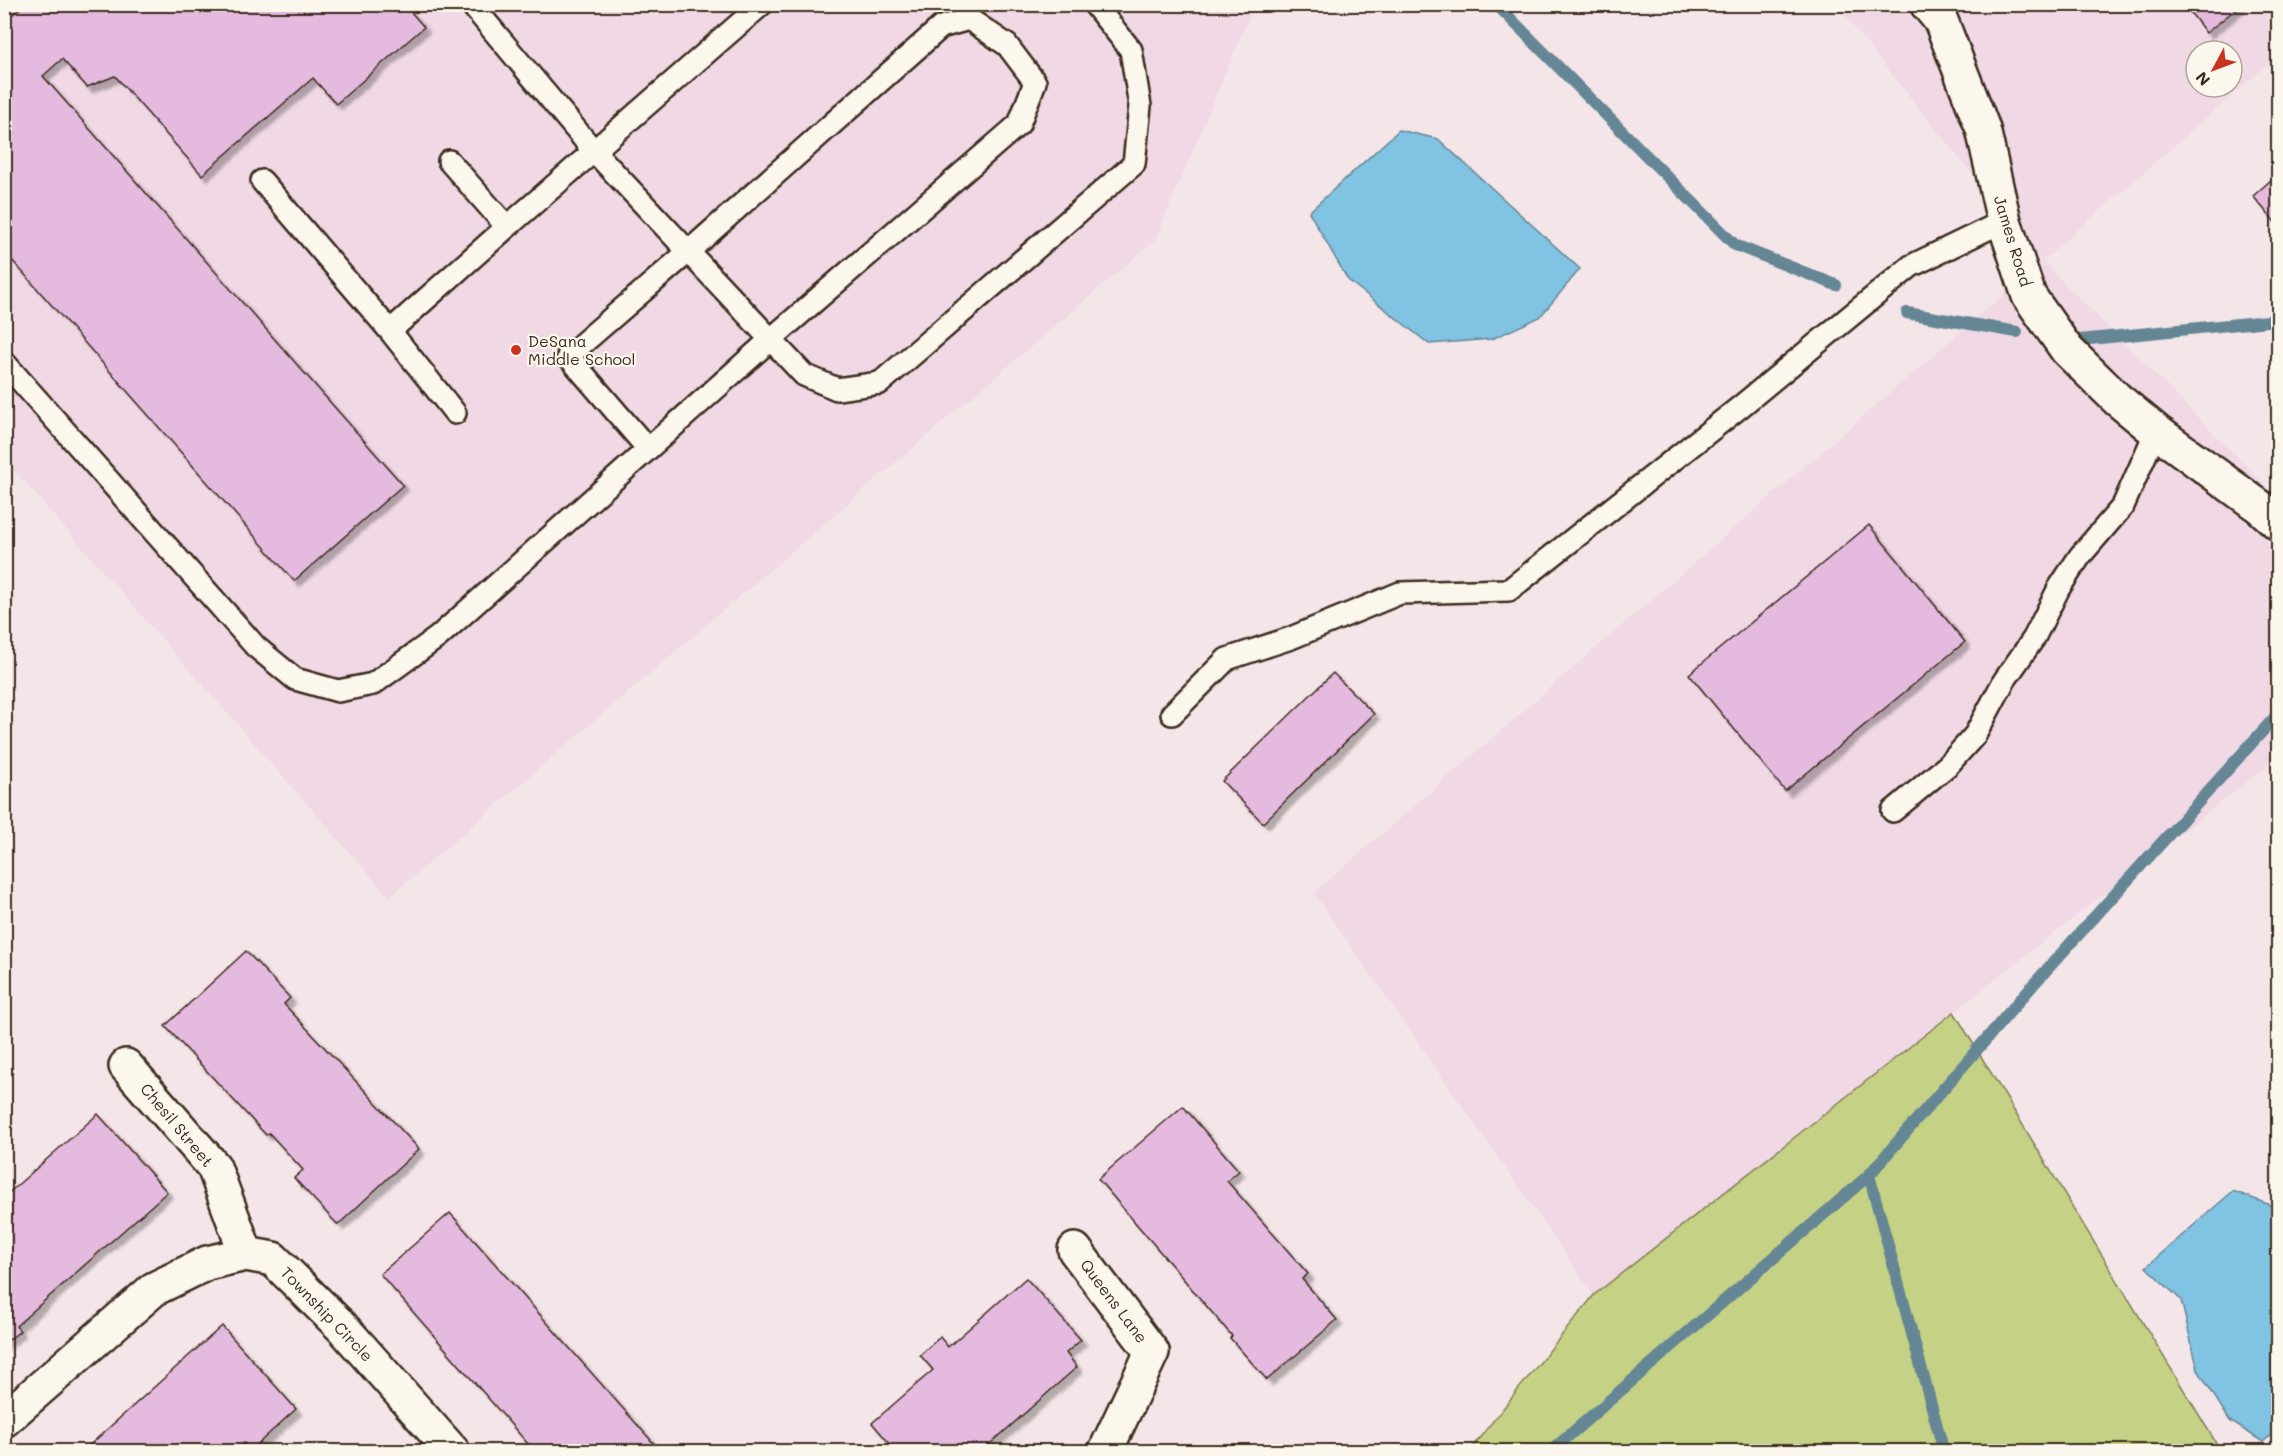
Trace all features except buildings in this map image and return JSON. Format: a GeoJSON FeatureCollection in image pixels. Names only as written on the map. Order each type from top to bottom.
{"type":"FeatureCollection","features":[{"type":"Feature","properties":{"kind":"street","name":"James Road"},"geometry":{"type":"LineString","coordinates":[[1927,4],[1941,21],[1983,129],[2004,221],[2029,296],[2067,350],[2117,399],[2278,523]]}},
{"type":"Feature","properties":{"kind":"street","name":"Chesil Street"},"geometry":{"type":"LineString","coordinates":[[126,1066],[214,1167],[246,1254]]}},
{"type":"Feature","properties":{"kind":"street","name":"Queens Lane"},"geometry":{"type":"LineString","coordinates":[[1075,1250],[1152,1352],[1106,1452]]}},
{"type":"Feature","properties":{"kind":"street","name":"Township Circle"},"geometry":{"type":"LineString","coordinates":[[4,1420],[154,1290],[207,1263],[246,1254],[273,1259],[343,1328],[453,1452]]}},
{"type":"Feature","properties":{"kind":"lane"},"geometry":{"type":"LineString","coordinates":[[471,4],[593,150],[770,340],[804,375],[837,389],[880,383],[1134,164],[1140,106],[1131,50],[1094,4]]}},
{"type":"Feature","properties":{"kind":"lane"},"geometry":{"type":"LineString","coordinates":[[390,331],[593,150],[762,4]]}},
{"type":"Feature","properties":{"kind":"lane"},"geometry":{"type":"LineString","coordinates":[[4,362],[256,647],[295,679],[338,691],[373,684],[438,637],[770,340],[1019,124],[1035,82],[1007,45],[969,20],[941,27],[568,356],[648,449]]}},
{"type":"Feature","properties":{"kind":"lane"},"geometry":{"type":"LineString","coordinates":[[449,161],[507,227]]}},
{"type":"Feature","properties":{"kind":"lane"},"geometry":{"type":"LineString","coordinates":[[262,181],[390,331],[455,413]]}},
{"type":"Feature","properties":{"kind":"lane"},"geometry":{"type":"LineString","coordinates":[[1172,714],[1227,659],[1291,638],[1400,593],[1509,590],[1740,407],[1911,266],[2004,221]]}},
{"type":"Feature","properties":{"kind":"lane"},"geometry":{"type":"LineString","coordinates":[[1893,811],[1948,765],[1975,735],[2004,681],[2034,639],[2059,588],[2080,556],[2123,506],[2156,431]]}},
{"type":"Feature","properties":{"kind":"shaded area","name":"DeSana Middle School"},"geometry":{"type":"Polygon","coordinates":[[[4,5],[1254,5],[1155,240],[389,897],[5,460],[4,5]]]}},
{"type":"Feature","properties":{"kind":"shaded area"},"geometry":{"type":"Polygon","coordinates":[[[1836,5],[2278,5],[2278,55],[2244,85],[2244,39],[2184,39],[2184,99],[2228,99],[2042,261],[1836,5]]]}},
{"type":"Feature","properties":{"kind":"shaded area"},"geometry":{"type":"Polygon","coordinates":[[[2042,261],[2278,498],[2278,757],[1594,1295],[1314,893],[2042,261]]]}},
{"type":"Feature","properties":{"kind":"green space"},"geometry":{"type":"Polygon","coordinates":[[[1954,1012],[2221,1451],[1469,1451],[1594,1295],[1954,1012]]]}},
{"type":"Feature","properties":{"kind":"water"},"geometry":{"type":"Polygon","coordinates":[[[1399,130],[1438,139],[1580,269],[1540,317],[1492,339],[1429,344],[1348,280],[1309,212],[1399,130]]]}},
{"type":"Feature","properties":{"kind":"water"},"geometry":{"type":"Polygon","coordinates":[[[2233,1191],[2278,1208],[2278,1429],[2263,1442],[2230,1421],[2198,1370],[2181,1300],[2146,1267],[2233,1191]]]}},
{"type":"Feature","properties":{"kind":"waterway"},"geometry":{"type":"LineString","coordinates":[[1496,4],[1735,245],[1836,285]]}},
{"type":"Feature","properties":{"kind":"waterway"},"geometry":{"type":"LineString","coordinates":[[1907,313],[2017,332]]}},
{"type":"Feature","properties":{"kind":"waterway"},"geometry":{"type":"LineString","coordinates":[[2070,341],[2278,320]]}},
{"type":"Feature","properties":{"kind":"waterway"},"geometry":{"type":"LineString","coordinates":[[1550,1452],[1869,1175],[2032,986],[2278,714]]}},
{"type":"Feature","properties":{"kind":"waterway"},"geometry":{"type":"LineString","coordinates":[[1869,1175],[1944,1452]]}},
{"type":"Feature","properties":{"kind":"place","name":"DeSana Middle School"},"geometry":{"type":"Point","coordinates":[516,350]}}]}
